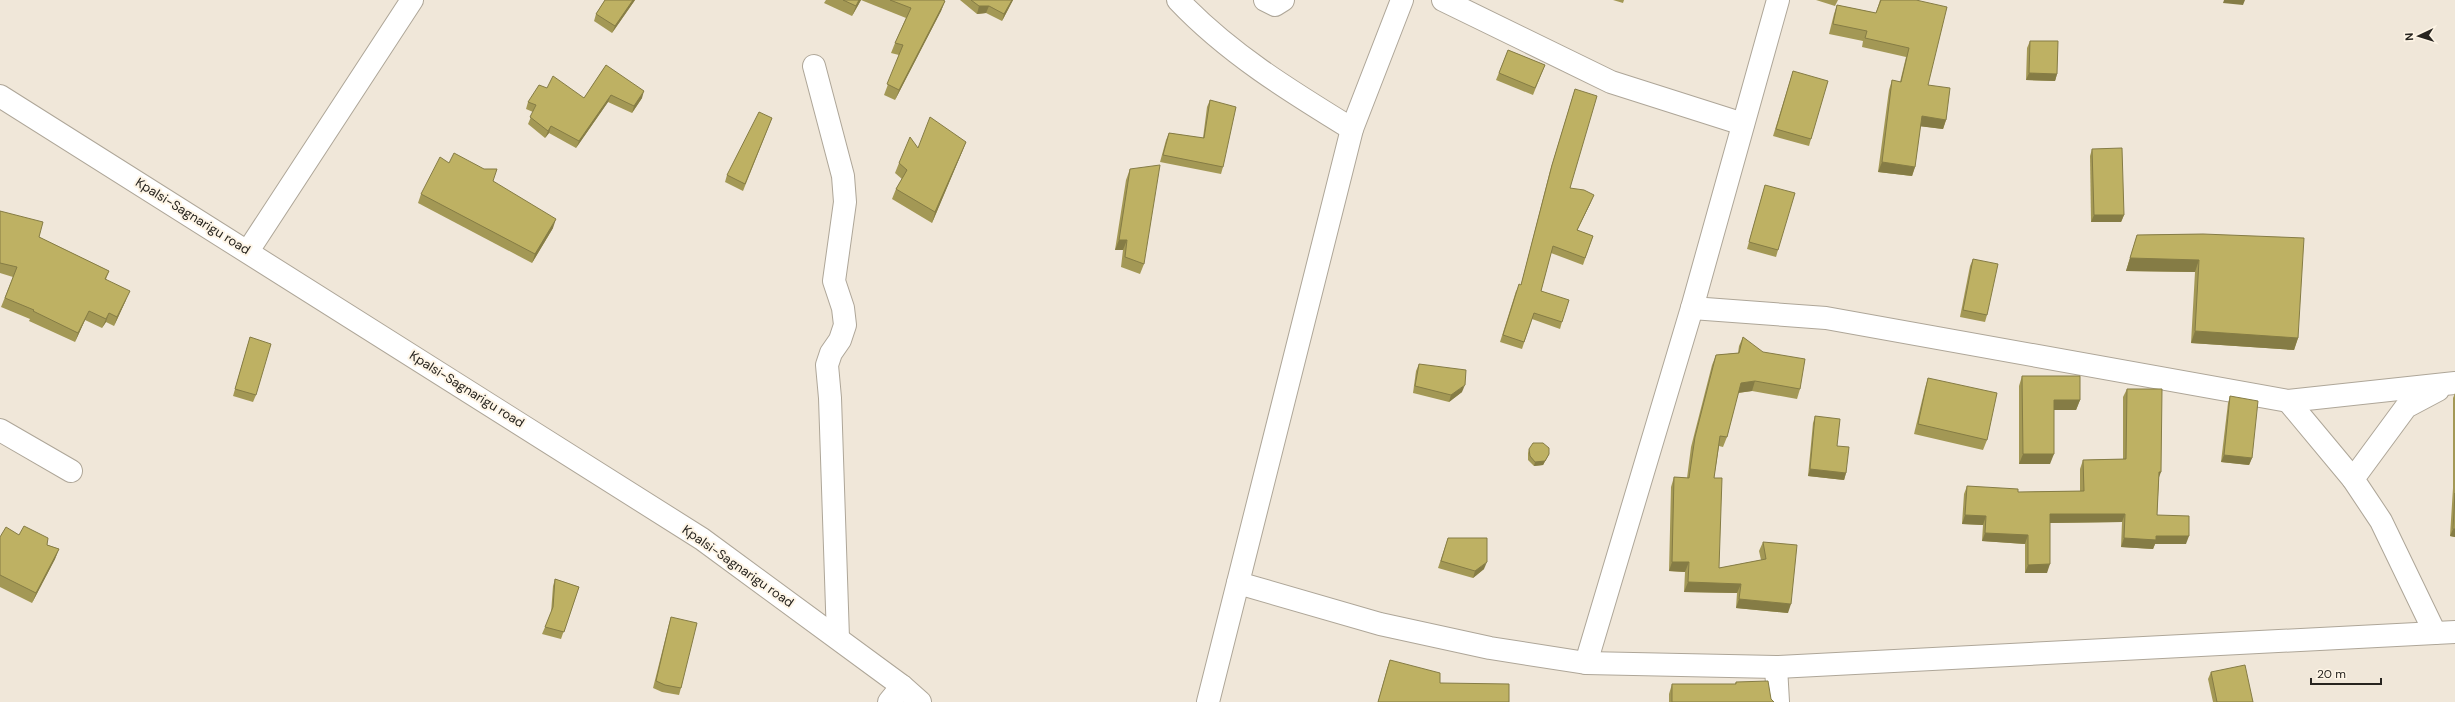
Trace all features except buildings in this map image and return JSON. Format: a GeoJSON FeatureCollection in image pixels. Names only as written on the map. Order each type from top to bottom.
{"type":"FeatureCollection","features":[{"type":"Feature","properties":{"kind":"street"},"geometry":{"type":"LineString","coordinates":[[248,251],[412,0]]}},
{"type":"Feature","properties":{"kind":"street"},"geometry":{"type":"LineString","coordinates":[[1178,0],[1202,26],[1253,65],[1295,95],[1352,129]]}},
{"type":"Feature","properties":{"kind":"street"},"geometry":{"type":"LineString","coordinates":[[1265,0],[1275,5],[1283,0]]}},
{"type":"Feature","properties":{"kind":"street"},"geometry":{"type":"LineString","coordinates":[[1208,702],[1352,129],[1402,0]]}},
{"type":"Feature","properties":{"kind":"street"},"geometry":{"type":"LineString","coordinates":[[1443,0],[1611,82],[1743,124]]}},
{"type":"Feature","properties":{"kind":"street"},"geometry":{"type":"LineString","coordinates":[[1586,663],[1692,308],[1778,0]]}},
{"type":"Feature","properties":{"kind":"street"},"geometry":{"type":"LineString","coordinates":[[814,66],[843,176],[845,202],[834,281],[843,308],[844,325],[840,340],[831,353],[827,365],[830,398],[838,638]]}},
{"type":"Feature","properties":{"kind":"street","name":"Kpalsi-Sagnarigu road"},"geometry":{"type":"LineString","coordinates":[[0,96],[248,251],[341,313],[462,386],[702,539],[838,638],[895,694],[920,702]]}},
{"type":"Feature","properties":{"kind":"street"},"geometry":{"type":"LineString","coordinates":[[1692,308],[1826,318],[2288,401],[2453,384]]}},
{"type":"Feature","properties":{"kind":"street"},"geometry":{"type":"LineString","coordinates":[[2353,478],[2406,407],[2453,384]]}},
{"type":"Feature","properties":{"kind":"street"},"geometry":{"type":"LineString","coordinates":[[1238,583],[1387,625],[1490,648],[1586,663],[1776,667],[2445,632],[2381,522],[2353,478],[2288,401]]}},
{"type":"Feature","properties":{"kind":"street"},"geometry":{"type":"LineString","coordinates":[[0,430],[71,470]]}},
{"type":"Feature","properties":{"kind":"street"},"geometry":{"type":"LineString","coordinates":[[1776,667],[1778,702]]}}]}
